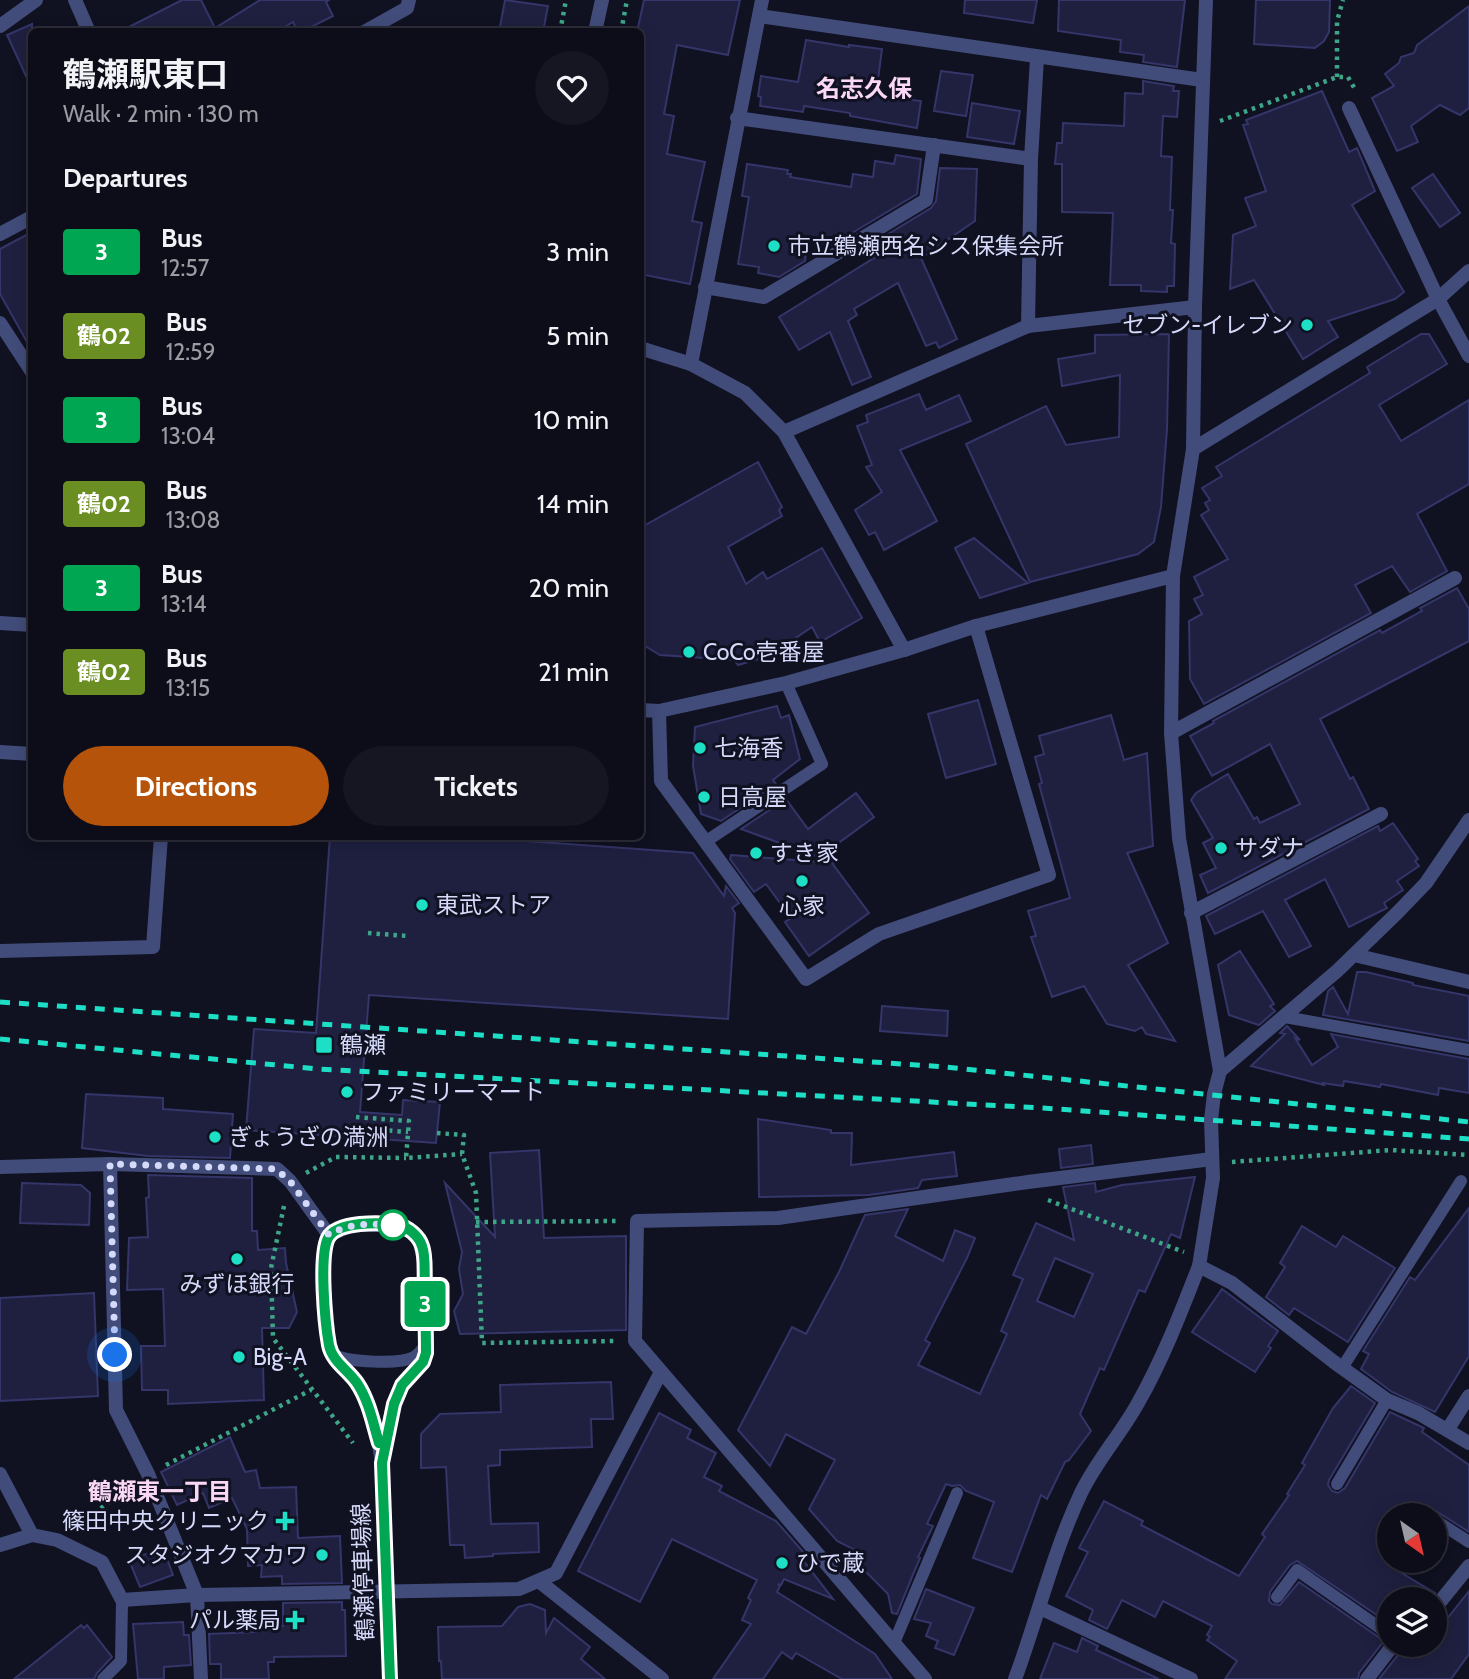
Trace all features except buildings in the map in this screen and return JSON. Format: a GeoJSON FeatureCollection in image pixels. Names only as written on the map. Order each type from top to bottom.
{"type":"FeatureCollection","features":[{"type":"Feature","properties":{"kind":"main road","name":"鶴瀬停車場線"},"geometry":{"type":"LineString","coordinates":[[382,1463],[390,1679]]}},
{"type":"Feature","properties":{"kind":"street"},"geometry":{"type":"LineString","coordinates":[[0,26],[36,0]]}},
{"type":"Feature","properties":{"kind":"street"},"geometry":{"type":"LineString","coordinates":[[75,0],[87,28]]}},
{"type":"Feature","properties":{"kind":"street"},"geometry":{"type":"LineString","coordinates":[[371,28],[407,8],[409,0]]}},
{"type":"Feature","properties":{"kind":"street"},"geometry":{"type":"LineString","coordinates":[[596,28],[602,0]]}},
{"type":"Feature","properties":{"kind":"street"},"geometry":{"type":"LineString","coordinates":[[691,364],[762,0]]}},
{"type":"Feature","properties":{"kind":"street"},"geometry":{"type":"LineString","coordinates":[[1015,1679],[1055,1558],[1081,1493],[1138,1403],[1172,1336],[1200,1262],[1213,1178],[1211,1120],[1220,1071],[1179,838],[1171,733],[1173,576],[1193,449],[1195,307],[1206,0]]}},
{"type":"Feature","properties":{"kind":"street"},"geometry":{"type":"LineString","coordinates":[[759,16],[1202,80]]}},
{"type":"Feature","properties":{"kind":"street"},"geometry":{"type":"LineString","coordinates":[[1028,326],[1031,159],[1037,58]]}},
{"type":"Feature","properties":{"kind":"street"},"geometry":{"type":"LineString","coordinates":[[1354,102],[1438,299],[1469,356]]}},
{"type":"Feature","properties":{"kind":"street"},"geometry":{"type":"LineString","coordinates":[[737,118],[1031,159]]}},
{"type":"Feature","properties":{"kind":"street"},"geometry":{"type":"LineString","coordinates":[[705,287],[764,297],[926,200],[934,145]]}},
{"type":"Feature","properties":{"kind":"street"},"geometry":{"type":"LineString","coordinates":[[0,234],[28,219]]}},
{"type":"Feature","properties":{"kind":"street"},"geometry":{"type":"LineString","coordinates":[[1193,449],[1438,299],[1469,271]]}},
{"type":"Feature","properties":{"kind":"street"},"geometry":{"type":"LineString","coordinates":[[784,432],[1028,326],[1195,307]]}},
{"type":"Feature","properties":{"kind":"street"},"geometry":{"type":"LineString","coordinates":[[0,323],[28,366]]}},
{"type":"Feature","properties":{"kind":"street"},"geometry":{"type":"LineString","coordinates":[[644,349],[691,364],[745,393],[784,432],[904,650]]}},
{"type":"Feature","properties":{"kind":"street"},"geometry":{"type":"LineString","coordinates":[[644,709],[659,711],[786,683],[904,650],[976,626],[1173,576]]}},
{"type":"Feature","properties":{"kind":"street"},"geometry":{"type":"LineString","coordinates":[[1171,733],[1455,578]]}},
{"type":"Feature","properties":{"kind":"street"},"geometry":{"type":"LineString","coordinates":[[0,623],[28,625]]}},
{"type":"Feature","properties":{"kind":"street"},"geometry":{"type":"LineString","coordinates":[[659,711],[661,781],[806,979],[879,934],[1049,875],[976,626]]}},
{"type":"Feature","properties":{"kind":"street"},"geometry":{"type":"LineString","coordinates":[[0,752],[28,754]]}},
{"type":"Feature","properties":{"kind":"street"},"geometry":{"type":"LineString","coordinates":[[1191,913],[1381,814]]}},
{"type":"Feature","properties":{"kind":"street"},"geometry":{"type":"LineString","coordinates":[[1220,1071],[1354,955],[1426,883],[1469,820]]}},
{"type":"Feature","properties":{"kind":"street"},"geometry":{"type":"LineString","coordinates":[[0,951],[153,947],[161,840]]}},
{"type":"Feature","properties":{"kind":"street"},"geometry":{"type":"LineString","coordinates":[[1354,955],[1469,982]]}},
{"type":"Feature","properties":{"kind":"street"},"geometry":{"type":"LineString","coordinates":[[925,1679],[635,1340],[637,1221],[778,1218],[1212,1159]]}},
{"type":"Feature","properties":{"kind":"street"},"geometry":{"type":"LineString","coordinates":[[0,1167],[110,1164],[276,1169],[290,1181],[329,1235]]}},
{"type":"Feature","properties":{"kind":"street"},"geometry":{"type":"LineString","coordinates":[[110,1164],[116,1410],[148,1474],[197,1595],[201,1679]]}},
{"type":"Feature","properties":{"kind":"street"},"geometry":{"type":"LineString","coordinates":[[354,1224],[400,1226],[419,1239],[424,1260],[426,1345],[423,1362],[402,1385],[394,1404],[382,1463],[367,1402],[357,1382],[330,1347],[324,1288],[324,1254],[329,1235],[354,1224]]}},
{"type":"Feature","properties":{"kind":"street"},"geometry":{"type":"LineString","coordinates":[[1200,1262],[1232,1283],[1387,1400],[1418,1413],[1469,1443]]}},
{"type":"Feature","properties":{"kind":"street"},"geometry":{"type":"LineString","coordinates":[[0,1545],[32,1535],[57,1540],[102,1562],[122,1600],[197,1595],[519,1589],[556,1573],[661,1372]]}},
{"type":"Feature","properties":{"kind":"street"},"geometry":{"type":"LineString","coordinates":[[1448,1429],[1469,1396]]}},
{"type":"Feature","properties":{"kind":"street"},"geometry":{"type":"LineString","coordinates":[[0,1474],[32,1535]]}},
{"type":"Feature","properties":{"kind":"street"},"geometry":{"type":"LineString","coordinates":[[1447,1593],[1469,1566]]}},
{"type":"Feature","properties":{"kind":"street"},"geometry":{"type":"LineString","coordinates":[[540,1582],[662,1679]]}},
{"type":"Feature","properties":{"kind":"street"},"geometry":{"type":"LineString","coordinates":[[1040,1608],[1191,1679]]}},
{"type":"Feature","properties":{"kind":"street"},"geometry":{"type":"LineString","coordinates":[[1367,1679],[1384,1657]]}},
{"type":"Feature","properties":{"kind":"lane"},"geometry":{"type":"LineString","coordinates":[[705,842],[822,764],[786,683]]}},
{"type":"Feature","properties":{"kind":"lane"},"geometry":{"type":"LineString","coordinates":[[1285,1017],[1469,1050]]}},
{"type":"Feature","properties":{"kind":"lane"},"geometry":{"type":"LineString","coordinates":[[1342,1368],[1461,1181]]}},
{"type":"Feature","properties":{"kind":"lane"},"geometry":{"type":"LineString","coordinates":[[334,1355],[356,1362],[408,1359],[416,1356],[426,1345]]}},
{"type":"Feature","properties":{"kind":"lane"},"geometry":{"type":"LineString","coordinates":[[1337,1484],[1387,1400]]}},
{"type":"Feature","properties":{"kind":"lane"},"geometry":{"type":"LineString","coordinates":[[894,1643],[957,1493]]}},
{"type":"Feature","properties":{"kind":"lane"},"geometry":{"type":"LineString","coordinates":[[1447,1528],[1469,1542]]}},
{"type":"Feature","properties":{"kind":"lane"},"geometry":{"type":"LineString","coordinates":[[1277,1597],[1297,1570],[1377,1626]]}},
{"type":"Feature","properties":{"kind":"lane"},"geometry":{"type":"LineString","coordinates":[[103,1679],[121,1661],[122,1600]]}},
{"type":"Feature","properties":{"kind":"path"},"geometry":{"type":"LineString","coordinates":[[561,28],[566,0]]}},
{"type":"Feature","properties":{"kind":"path"},"geometry":{"type":"LineString","coordinates":[[622,28],[627,0]]}},
{"type":"Feature","properties":{"kind":"path"},"geometry":{"type":"LineString","coordinates":[[1337,77],[1337,21],[1343,0]]}},
{"type":"Feature","properties":{"kind":"path"},"geometry":{"type":"LineString","coordinates":[[1216,109],[1215,123],[1337,77],[1348,77],[1354,102]]}},
{"type":"Feature","properties":{"kind":"path"},"geometry":{"type":"LineString","coordinates":[[368,933],[407,936]]}},
{"type":"Feature","properties":{"kind":"path"},"geometry":{"type":"LineString","coordinates":[[356,1117],[409,1121],[407,1157],[461,1154]]}},
{"type":"Feature","properties":{"kind":"path"},"geometry":{"type":"LineString","coordinates":[[355,1128],[408,1132]]}},
{"type":"Feature","properties":{"kind":"path"},"geometry":{"type":"LineString","coordinates":[[437,1133],[464,1135],[461,1154],[476,1193],[482,1343],[635,1340]]}},
{"type":"Feature","properties":{"kind":"path"},"geometry":{"type":"LineString","coordinates":[[1212,1159],[1231,1162],[1391,1150],[1469,1155]]}},
{"type":"Feature","properties":{"kind":"path"},"geometry":{"type":"LineString","coordinates":[[1028,1182],[1039,1197],[1200,1262]]}},
{"type":"Feature","properties":{"kind":"path"},"geometry":{"type":"LineString","coordinates":[[476,1222],[620,1221]]}},
{"type":"Feature","properties":{"kind":"path"},"geometry":{"type":"LineString","coordinates":[[57,1540],[148,1474],[311,1390]]}},
{"type":"Feature","properties":{"kind":"railway"},"geometry":{"type":"LineString","coordinates":[[0,1002],[946,1067],[1469,1122]]}},
{"type":"Feature","properties":{"kind":"railway"},"geometry":{"type":"LineString","coordinates":[[0,1039],[319,1069],[1043,1108],[1469,1139]]}},
{"type":"Feature","properties":{"kind":"bus line","name":"3"},"geometry":{"type":"LineString","coordinates":[[379,1443],[367,1402],[357,1382],[335,1359],[330,1347],[324,1288],[325,1246],[329,1235],[354,1224],[400,1226],[419,1239],[424,1260],[426,1353],[423,1362],[402,1385],[394,1404],[382,1463],[390,1679]]}},
{"type":"Feature","properties":{"kind":"place","name":"市立鶴瀬西名シス保集会所"},"geometry":{"type":"Point","coordinates":[774,246]}},
{"type":"Feature","properties":{"kind":"place","name":"セブン-イレブン"},"geometry":{"type":"Point","coordinates":[1307,325]}},
{"type":"Feature","properties":{"kind":"place","name":"CoCo壱番屋"},"geometry":{"type":"Point","coordinates":[689,652]}},
{"type":"Feature","properties":{"kind":"place","name":"七海香"},"geometry":{"type":"Point","coordinates":[700,748]}},
{"type":"Feature","properties":{"kind":"place","name":"日高屋"},"geometry":{"type":"Point","coordinates":[704,797]}},
{"type":"Feature","properties":{"kind":"place","name":"サダナ"},"geometry":{"type":"Point","coordinates":[1221,848]}},
{"type":"Feature","properties":{"kind":"place","name":"すき家"},"geometry":{"type":"Point","coordinates":[756,853]}},
{"type":"Feature","properties":{"kind":"place","name":"心家"},"geometry":{"type":"Point","coordinates":[802,881]}},
{"type":"Feature","properties":{"kind":"place","name":"東武ストア"},"geometry":{"type":"Point","coordinates":[422,905]}},
{"type":"Feature","properties":{"kind":"place","name":"鶴瀬"},"geometry":{"type":"Point","coordinates":[324,1045]}},
{"type":"Feature","properties":{"kind":"place","name":"ファミリーマート"},"geometry":{"type":"Point","coordinates":[347,1092]}},
{"type":"Feature","properties":{"kind":"place","name":"ぎょうざの満洲"},"geometry":{"type":"Point","coordinates":[215,1137]}},
{"type":"Feature","properties":{"kind":"place","name":"みずほ銀行"},"geometry":{"type":"Point","coordinates":[237,1259]}},
{"type":"Feature","properties":{"kind":"place","name":"Big-A"},"geometry":{"type":"Point","coordinates":[239,1357]}},
{"type":"Feature","properties":{"kind":"place","name":"篠田中央クリニック"},"geometry":{"type":"Point","coordinates":[285,1521]}},
{"type":"Feature","properties":{"kind":"place","name":"スタジオクマカワ"},"geometry":{"type":"Point","coordinates":[322,1555]}},
{"type":"Feature","properties":{"kind":"place","name":"ひで蔵"},"geometry":{"type":"Point","coordinates":[782,1563]}},
{"type":"Feature","properties":{"kind":"place","name":"パル薬局"},"geometry":{"type":"Point","coordinates":[295,1620]}},
{"type":"Feature","properties":{"kind":"district","name":"名志久保"},"geometry":{"type":"Point","coordinates":[864,88]}},
{"type":"Feature","properties":{"kind":"district","name":"鶴瀬東一丁目"},"geometry":{"type":"Point","coordinates":[160,1491]}},
{"type":"Feature","properties":{"kind":"route"},"geometry":{"type":"LineString","coordinates":[[115,1355],[110,1164],[276,1169],[290,1181],[329,1235],[354,1224],[400,1226],[393,1225]]}}]}
